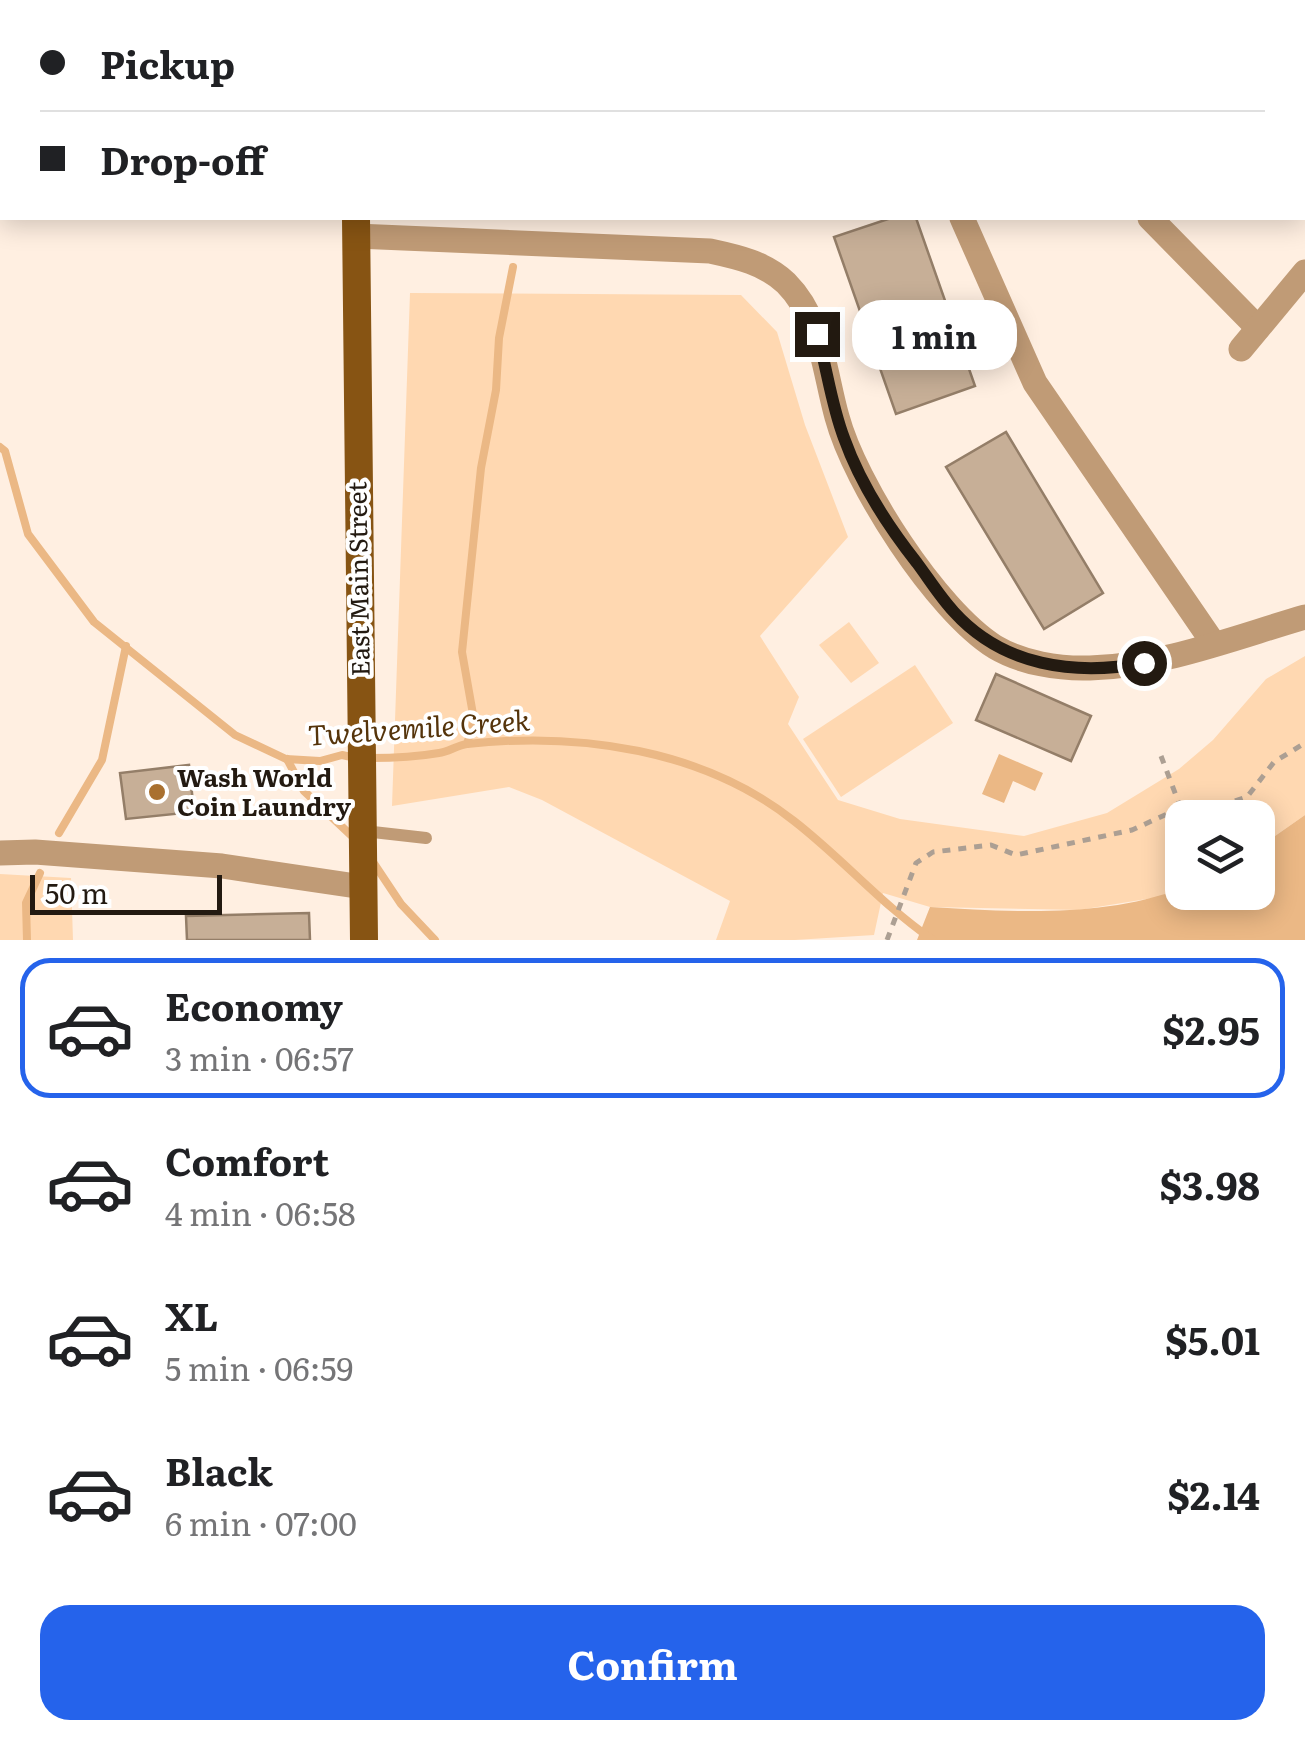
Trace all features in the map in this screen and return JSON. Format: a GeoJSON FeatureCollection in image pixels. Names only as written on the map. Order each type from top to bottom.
{"type":"FeatureCollection","features":[{"type":"Feature","properties":{"kind":"main road","name":"East Main Street"},"geometry":{"type":"LineString","coordinates":[[356,227],[364,940]]}},
{"type":"Feature","properties":{"kind":"street"},"geometry":{"type":"LineString","coordinates":[[963,220],[1035,384],[1214,644]]}},
{"type":"Feature","properties":{"kind":"street"},"geometry":{"type":"LineString","coordinates":[[1152,220],[1258,328]]}},
{"type":"Feature","properties":{"kind":"street"},"geometry":{"type":"LineString","coordinates":[[356,227],[710,250],[766,268],[787,284],[817,334],[845,442],[876,504],[952,610],[996,648],[1051,666],[1139,664],[1305,616]]}},
{"type":"Feature","properties":{"kind":"street"},"geometry":{"type":"LineString","coordinates":[[1241,349],[1305,272]]}},
{"type":"Feature","properties":{"kind":"street"},"geometry":{"type":"LineString","coordinates":[[0,853],[362,874]]}},
{"type":"Feature","properties":{"kind":"lane"},"geometry":{"type":"LineString","coordinates":[[362,831],[426,838]]}},
{"type":"Feature","properties":{"kind":"path"},"geometry":{"type":"LineString","coordinates":[[1237,800],[1246,797],[1274,762],[1305,743]]}},
{"type":"Feature","properties":{"kind":"path"},"geometry":{"type":"LineString","coordinates":[[1161,756],[1178,800]]}},
{"type":"Feature","properties":{"kind":"path"},"geometry":{"type":"LineString","coordinates":[[887,940],[910,874],[916,863],[933,852],[991,845],[1016,855],[1132,830],[1165,814]]}},
{"type":"Feature","properties":{"kind":"shaded area"},"geometry":{"type":"Polygon","coordinates":[[[410,293],[741,295],[777,332],[805,425],[848,537],[760,636],[799,697],[788,724],[838,800],[900,819],[1024,836],[1107,813],[1179,769],[1213,740],[1266,679],[1305,656],[1305,815],[1275,836],[1275,800],[1165,800],[1165,895],[1159,897],[1079,910],[930,907],[883,893],[874,935],[716,940],[730,901],[542,800],[509,787],[392,806],[410,293]]]}},
{"type":"Feature","properties":{"kind":"shaded area"},"geometry":{"type":"Polygon","coordinates":[[[849,622],[879,663],[851,683],[819,645],[849,622]]]}},
{"type":"Feature","properties":{"kind":"shaded area"},"geometry":{"type":"Polygon","coordinates":[[[915,665],[953,723],[841,797],[803,739],[915,665]]]}},
{"type":"Feature","properties":{"kind":"shaded area"},"geometry":{"type":"Polygon","coordinates":[[[999,754],[1043,773],[1035,791],[1013,781],[1004,803],[982,794],[999,754]]]}},
{"type":"Feature","properties":{"kind":"shaded area"},"geometry":{"type":"Polygon","coordinates":[[[1305,815],[1305,940],[917,940],[930,907],[1058,911],[1121,904],[1165,894],[1165,910],[1275,910],[1275,836],[1305,815]]]}},
{"type":"Feature","properties":{"kind":"shaded area"},"geometry":{"type":"Polygon","coordinates":[[[0,874],[71,878],[73,940],[0,940],[0,874]]]}},
{"type":"Feature","properties":{"kind":"building"},"geometry":{"type":"Polygon","coordinates":[[[885,220],[917,220],[975,386],[896,414],[834,237],[885,220]]]}},
{"type":"Feature","properties":{"kind":"building"},"geometry":{"type":"Polygon","coordinates":[[[1006,432],[1103,593],[1044,629],[946,467],[1006,432]]]}},
{"type":"Feature","properties":{"kind":"building"},"geometry":{"type":"Polygon","coordinates":[[[996,674],[1091,716],[1071,761],[976,720],[996,674]]]}},
{"type":"Feature","properties":{"kind":"building","name":"Wash World Coin Laundry"},"geometry":{"type":"Polygon","coordinates":[[[189,765],[194,812],[126,819],[120,773],[189,765]]]}},
{"type":"Feature","properties":{"kind":"building"},"geometry":{"type":"Polygon","coordinates":[[[309,913],[310,940],[187,940],[186,916],[309,913]]]}},
{"type":"Feature","properties":{"kind":"waterway"},"geometry":{"type":"LineString","coordinates":[[467,744],[474,720],[462,652],[481,468],[513,267]]}},
{"type":"Feature","properties":{"kind":"waterway","name":"Twelvemile Creek"},"geometry":{"type":"LineString","coordinates":[[0,447],[5,451],[28,534],[94,622],[235,735],[286,759],[320,761],[342,755],[356,758]]}},
{"type":"Feature","properties":{"kind":"waterway"},"geometry":{"type":"LineString","coordinates":[[59,833],[102,760],[126,646]]}},
{"type":"Feature","properties":{"kind":"waterway","name":"Twelvemile Creek"},"geometry":{"type":"LineString","coordinates":[[370,758],[430,754],[467,744],[553,741],[639,751],[680,762],[720,777],[794,821],[933,940]]}},
{"type":"Feature","properties":{"kind":"waterway"},"geometry":{"type":"LineString","coordinates":[[287,759],[304,791],[355,839]]}},
{"type":"Feature","properties":{"kind":"waterway"},"geometry":{"type":"LineString","coordinates":[[373,862],[401,904],[435,940]]}},
{"type":"Feature","properties":{"kind":"waterway"},"geometry":{"type":"LineString","coordinates":[[27,940],[26,903],[40,873]]}},
{"type":"Feature","properties":{"kind":"place","name":"Wash World Coin Laundry"},"geometry":{"type":"Point","coordinates":[157,792]}},
{"type":"Feature","properties":{"kind":"route"},"geometry":{"type":"LineString","coordinates":[[817,334],[836,416],[862,478],[892,530],[952,610],[996,648],[1022,658],[1051,666],[1089,668],[1144,663]]}}]}
